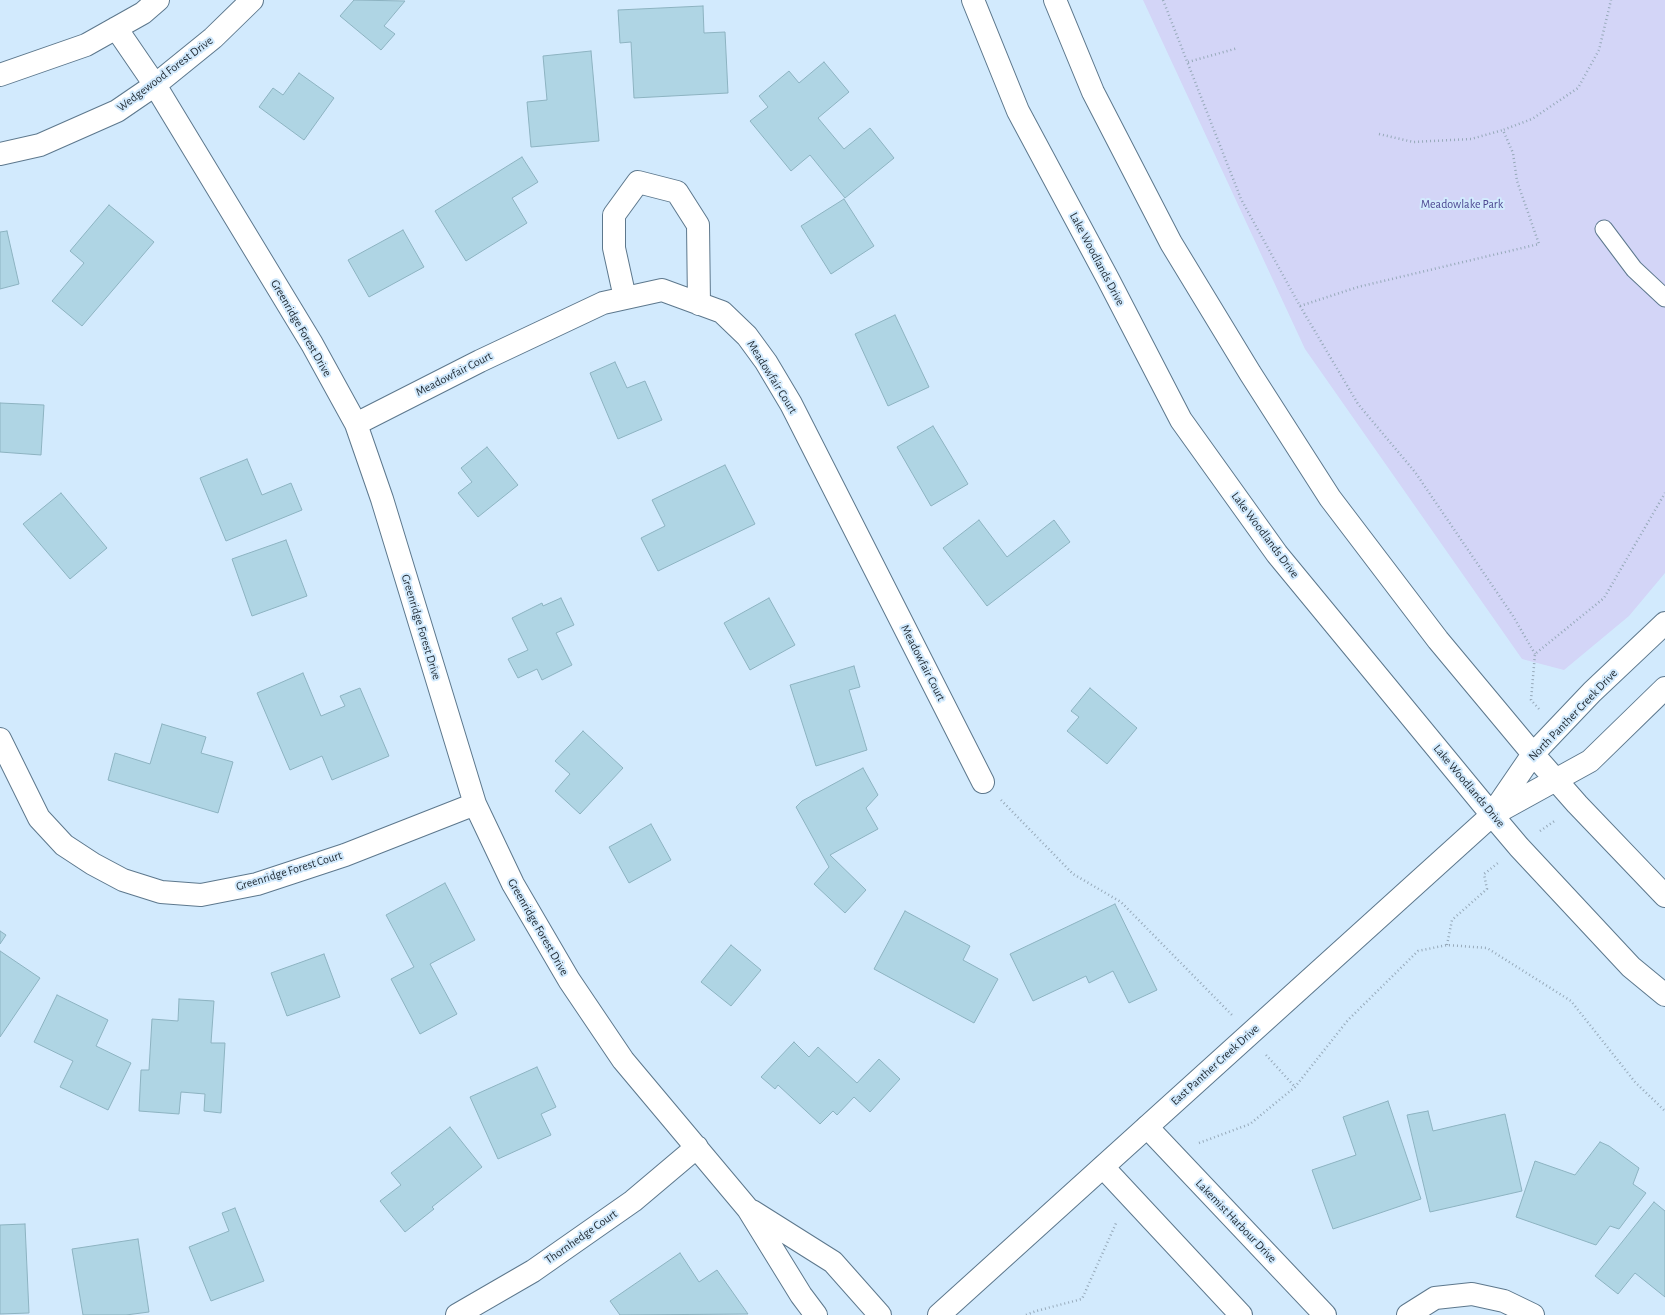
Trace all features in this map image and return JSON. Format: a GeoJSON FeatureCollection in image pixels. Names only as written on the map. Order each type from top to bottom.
{"type":"FeatureCollection","features":[{"type":"Feature","properties":{"kind":"street"},"geometry":{"type":"LineString","coordinates":[[0,76],[86,45],[143,13],[158,0]]}},
{"type":"Feature","properties":{"kind":"street","name":"Wedgewood Forest Drive"},"geometry":{"type":"LineString","coordinates":[[0,154],[40,145],[117,111],[155,85],[213,38],[252,0]]}},
{"type":"Feature","properties":{"kind":"street","name":"Lake Woodlands Drive"},"geometry":{"type":"LineString","coordinates":[[973,0],[1018,110],[1181,420],[1277,554],[1492,815],[1519,847],[1631,967],[1665,995]]}},
{"type":"Feature","properties":{"kind":"street"},"geometry":{"type":"LineString","coordinates":[[1055,0],[1094,92],[1168,237],[1250,373],[1335,504],[1438,640],[1533,754],[1555,780],[1665,896]]}},
{"type":"Feature","properties":{"kind":"street","name":"Greenridge Forest Drive"},"geometry":{"type":"LineString","coordinates":[[116,28],[155,85],[312,344],[356,424],[382,499],[475,804],[513,884],[568,980],[623,1060],[748,1209],[801,1295],[816,1315]]}},
{"type":"Feature","properties":{"kind":"street"},"geometry":{"type":"LineString","coordinates":[[625,298],[614,248],[614,215],[638,182],[677,192],[698,225],[699,304]]}},
{"type":"Feature","properties":{"kind":"street","name":"Meadowfair Court"},"geometry":{"type":"LineString","coordinates":[[356,424],[480,361],[603,303],[662,290],[722,312],[747,336],[766,362],[791,404],[983,782]]}},
{"type":"Feature","properties":{"kind":"street","name":"North Panther Creek Drive"},"geometry":{"type":"LineString","coordinates":[[1492,815],[1533,754],[1592,692],[1665,623]]}},
{"type":"Feature","properties":{"kind":"street"},"geometry":{"type":"LineString","coordinates":[[1492,815],[1590,761],[1665,688]]}},
{"type":"Feature","properties":{"kind":"street","name":"Greenridge Forest Court"},"geometry":{"type":"LineString","coordinates":[[0,739],[39,818],[64,845],[93,864],[123,880],[161,892],[201,895],[257,884],[345,855],[475,804]]}},
{"type":"Feature","properties":{"kind":"street","name":"East Panther Creek Drive"},"geometry":{"type":"LineString","coordinates":[[939,1315],[1492,815]]}},
{"type":"Feature","properties":{"kind":"street","name":"Lakemist Harbour Drive"},"geometry":{"type":"LineString","coordinates":[[1147,1127],[1325,1315]]}},
{"type":"Feature","properties":{"kind":"street","name":"Thornhedge Court"},"geometry":{"type":"LineString","coordinates":[[457,1315],[533,1271],[633,1201],[697,1147]]}},
{"type":"Feature","properties":{"kind":"street"},"geometry":{"type":"LineString","coordinates":[[1103,1167],[1241,1315]]}},
{"type":"Feature","properties":{"kind":"street","name":"Greenridge Forest Drive"},"geometry":{"type":"LineString","coordinates":[[748,1209],[833,1262],[880,1315]]}},
{"type":"Feature","properties":{"kind":"street"},"geometry":{"type":"LineString","coordinates":[[1408,1315],[1435,1298],[1472,1294],[1504,1301],[1533,1315]]}},
{"type":"Feature","properties":{"kind":"lane"},"geometry":{"type":"LineString","coordinates":[[1604,229],[1634,269],[1665,298]]}},
{"type":"Feature","properties":{"kind":"path"},"geometry":{"type":"LineString","coordinates":[[1163,0],[1241,199],[1300,306],[1358,404],[1415,472],[1513,616],[1535,654]]}},
{"type":"Feature","properties":{"kind":"path"},"geometry":{"type":"LineString","coordinates":[[1379,134],[1413,142],[1471,139],[1504,130],[1532,119],[1578,88],[1599,50],[1611,0]]}},
{"type":"Feature","properties":{"kind":"path"},"geometry":{"type":"LineString","coordinates":[[1188,62],[1238,48]]}},
{"type":"Feature","properties":{"kind":"path"},"geometry":{"type":"LineString","coordinates":[[1300,306],[1358,287],[1538,244],[1517,181],[1513,153],[1504,130]]}},
{"type":"Feature","properties":{"kind":"path"},"geometry":{"type":"LineString","coordinates":[[983,782],[1073,874],[1121,902],[1226,1007],[1295,1087]]}},
{"type":"Feature","properties":{"kind":"path"},"geometry":{"type":"LineString","coordinates":[[1177,1159],[1187,1148],[1250,1124],[1295,1087],[1348,1020],[1418,951],[1447,945],[1487,948],[1571,1001],[1635,1082],[1665,1111]]}},
{"type":"Feature","properties":{"kind":"path"},"geometry":{"type":"LineString","coordinates":[[1026,1315],[1082,1299],[1120,1215],[1136,1201]]}},
{"type":"Feature","properties":{"kind":"green space","name":"Meadowlake Park"},"geometry":{"type":"Polygon","coordinates":[[[1143,0],[1665,0],[1665,573],[1629,616],[1564,670],[1522,659],[1305,349],[1143,0]]]}},
{"type":"Feature","properties":{"kind":"building"},"geometry":{"type":"Polygon","coordinates":[[[354,0],[405,1],[384,26],[395,34],[381,50],[340,16],[354,0]]]}},
{"type":"Feature","properties":{"kind":"building"},"geometry":{"type":"Polygon","coordinates":[[[703,6],[704,33],[725,32],[728,93],[634,98],[631,42],[620,43],[618,10],[703,6]]]}},
{"type":"Feature","properties":{"kind":"building"},"geometry":{"type":"Polygon","coordinates":[[[591,51],[599,141],[531,147],[527,102],[547,100],[543,56],[591,51]]]}},
{"type":"Feature","properties":{"kind":"building"},"geometry":{"type":"Polygon","coordinates":[[[824,62],[849,92],[818,118],[844,149],[870,128],[894,158],[845,198],[810,155],[791,171],[750,121],[768,107],[759,96],[789,71],[799,83],[824,62]]]}},
{"type":"Feature","properties":{"kind":"building"},"geometry":{"type":"Polygon","coordinates":[[[299,73],[334,98],[304,140],[259,107],[273,88],[283,95],[299,73]]]}},
{"type":"Feature","properties":{"kind":"building"},"geometry":{"type":"Polygon","coordinates":[[[522,157],[538,182],[512,198],[527,223],[466,261],[435,211],[522,157]]]}},
{"type":"Feature","properties":{"kind":"building"},"geometry":{"type":"Polygon","coordinates":[[[844,199],[874,246],[831,274],[801,226],[844,199]]]}},
{"type":"Feature","properties":{"kind":"building"},"geometry":{"type":"Polygon","coordinates":[[[109,205],[154,242],[82,326],[52,301],[84,263],[70,251],[109,205]]]}},
{"type":"Feature","properties":{"kind":"building"},"geometry":{"type":"Polygon","coordinates":[[[403,230],[424,267],[369,297],[348,260],[403,230]]]}},
{"type":"Feature","properties":{"kind":"building"},"geometry":{"type":"Polygon","coordinates":[[[7,231],[19,284],[0,289],[0,232],[7,231]]]}},
{"type":"Feature","properties":{"kind":"building"},"geometry":{"type":"Polygon","coordinates":[[[895,315],[929,387],[888,406],[855,334],[895,315]]]}},
{"type":"Feature","properties":{"kind":"building"},"geometry":{"type":"Polygon","coordinates":[[[615,362],[627,388],[645,381],[662,420],[618,439],[590,373],[615,362]]]}},
{"type":"Feature","properties":{"kind":"building"},"geometry":{"type":"Polygon","coordinates":[[[0,403],[44,405],[41,455],[0,452],[0,403]]]}},
{"type":"Feature","properties":{"kind":"building"},"geometry":{"type":"Polygon","coordinates":[[[933,426],[968,484],[931,506],[897,447],[933,426]]]}},
{"type":"Feature","properties":{"kind":"building"},"geometry":{"type":"Polygon","coordinates":[[[487,447],[518,485],[478,517],[458,493],[472,482],[461,468],[487,447]]]}},
{"type":"Feature","properties":{"kind":"building"},"geometry":{"type":"Polygon","coordinates":[[[247,459],[262,495],[291,483],[302,510],[226,541],[200,478],[247,459]]]}},
{"type":"Feature","properties":{"kind":"building"},"geometry":{"type":"Polygon","coordinates":[[[725,465],[755,524],[658,571],[641,538],[665,526],[652,500],[725,465]]]}},
{"type":"Feature","properties":{"kind":"building"},"geometry":{"type":"Polygon","coordinates":[[[61,493],[107,548],[70,579],[23,524],[61,493]]]}},
{"type":"Feature","properties":{"kind":"building"},"geometry":{"type":"Polygon","coordinates":[[[979,520],[1007,557],[1054,520],[1070,542],[987,606],[943,548],[979,520]]]}},
{"type":"Feature","properties":{"kind":"building"},"geometry":{"type":"Polygon","coordinates":[[[286,540],[307,596],[252,616],[232,559],[286,540]]]}},
{"type":"Feature","properties":{"kind":"building"},"geometry":{"type":"Polygon","coordinates":[[[561,598],[574,625],[556,633],[572,665],[542,680],[537,669],[518,678],[508,659],[528,650],[512,618],[542,603],[543,606],[561,598]]]}},
{"type":"Feature","properties":{"kind":"building"},"geometry":{"type":"Polygon","coordinates":[[[769,598],[795,645],[750,670],[724,623],[769,598]]]}},
{"type":"Feature","properties":{"kind":"building"},"geometry":{"type":"Polygon","coordinates":[[[854,666],[860,687],[849,690],[867,750],[816,766],[790,685],[854,666]]]}},
{"type":"Feature","properties":{"kind":"building"},"geometry":{"type":"Polygon","coordinates":[[[303,673],[321,716],[345,706],[340,696],[360,688],[389,756],[332,780],[322,756],[290,770],[257,693],[303,673]]]}},
{"type":"Feature","properties":{"kind":"building"},"geometry":{"type":"Polygon","coordinates":[[[1090,688],[1137,728],[1107,764],[1067,731],[1079,717],[1071,711],[1090,688]]]}},
{"type":"Feature","properties":{"kind":"building"},"geometry":{"type":"Polygon","coordinates":[[[162,724],[206,737],[201,753],[233,762],[218,813],[108,780],[115,753],[150,764],[162,724]]]}},
{"type":"Feature","properties":{"kind":"building"},"geometry":{"type":"Polygon","coordinates":[[[583,731],[623,768],[580,814],[555,791],[570,774],[555,761],[583,731]]]}},
{"type":"Feature","properties":{"kind":"building"},"geometry":{"type":"Polygon","coordinates":[[[863,768],[878,795],[866,808],[878,829],[830,855],[866,890],[845,913],[814,884],[829,867],[796,807],[802,801],[863,768]]]}},
{"type":"Feature","properties":{"kind":"building"},"geometry":{"type":"Polygon","coordinates":[[[651,824],[671,860],[629,883],[609,847],[651,824]]]}},
{"type":"Feature","properties":{"kind":"building"},"geometry":{"type":"Polygon","coordinates":[[[445,883],[475,940],[430,964],[457,1014],[420,1034],[391,979],[414,967],[386,915],[445,883]]]}},
{"type":"Feature","properties":{"kind":"building"},"geometry":{"type":"Polygon","coordinates":[[[1115,904],[1157,990],[1129,1003],[1113,971],[1089,983],[1086,976],[1033,1001],[1010,954],[1115,904]]]}},
{"type":"Feature","properties":{"kind":"building"},"geometry":{"type":"Polygon","coordinates":[[[905,911],[970,946],[963,960],[998,979],[974,1023],[874,969],[905,911]]]}},
{"type":"Feature","properties":{"kind":"building"},"geometry":{"type":"Polygon","coordinates":[[[0,931],[6,935],[0,944],[0,931]]]}},
{"type":"Feature","properties":{"kind":"building"},"geometry":{"type":"Polygon","coordinates":[[[731,945],[761,970],[731,1006],[701,982],[731,945]]]}},
{"type":"Feature","properties":{"kind":"building"},"geometry":{"type":"Polygon","coordinates":[[[0,951],[40,978],[0,1037],[0,951]]]}},
{"type":"Feature","properties":{"kind":"building"},"geometry":{"type":"Polygon","coordinates":[[[324,954],[340,997],[287,1016],[271,973],[324,954]]]}},
{"type":"Feature","properties":{"kind":"building"},"geometry":{"type":"Polygon","coordinates":[[[57,995],[108,1020],[96,1046],[131,1063],[108,1110],[60,1087],[73,1061],[34,1042],[57,995]]]}},
{"type":"Feature","properties":{"kind":"building"},"geometry":{"type":"Polygon","coordinates":[[[179,999],[214,1001],[211,1043],[225,1043],[221,1113],[204,1111],[205,1094],[181,1092],[179,1114],[139,1111],[141,1070],[149,1070],[152,1019],[178,1021],[179,999]]]}},
{"type":"Feature","properties":{"kind":"building"},"geometry":{"type":"Polygon","coordinates":[[[794,1042],[809,1057],[818,1047],[857,1083],[879,1059],[900,1079],[870,1112],[854,1097],[837,1115],[833,1111],[820,1124],[778,1085],[775,1089],[761,1077],[794,1042]]]}},
{"type":"Feature","properties":{"kind":"building"},"geometry":{"type":"Polygon","coordinates":[[[537,1067],[556,1107],[541,1114],[551,1135],[498,1159],[470,1097],[537,1067]]]}},
{"type":"Feature","properties":{"kind":"building"},"geometry":{"type":"Polygon","coordinates":[[[1388,1101],[1421,1199],[1333,1229],[1312,1170],[1356,1155],[1343,1117],[1388,1101]]]}},
{"type":"Feature","properties":{"kind":"building"},"geometry":{"type":"Polygon","coordinates":[[[1428,1111],[1433,1131],[1505,1114],[1522,1191],[1430,1212],[1407,1115],[1428,1111]]]}},
{"type":"Feature","properties":{"kind":"building"},"geometry":{"type":"Polygon","coordinates":[[[450,1127],[482,1167],[432,1207],[434,1209],[405,1232],[380,1201],[401,1185],[391,1173],[450,1127]]]}},
{"type":"Feature","properties":{"kind":"building"},"geometry":{"type":"Polygon","coordinates":[[[1600,1142],[1609,1146],[1639,1168],[1633,1184],[1646,1193],[1619,1229],[1610,1226],[1596,1245],[1516,1217],[1535,1161],[1575,1175],[1600,1142]]]}},
{"type":"Feature","properties":{"kind":"building"},"geometry":{"type":"Polygon","coordinates":[[[1654,1202],[1665,1211],[1665,1297],[1635,1273],[1618,1294],[1595,1276],[1654,1202]]]}},
{"type":"Feature","properties":{"kind":"building"},"geometry":{"type":"Polygon","coordinates":[[[235,1208],[264,1281],[211,1301],[189,1247],[229,1231],[222,1213],[235,1208]]]}},
{"type":"Feature","properties":{"kind":"building"},"geometry":{"type":"Polygon","coordinates":[[[25,1224],[29,1313],[0,1314],[0,1225],[25,1224]]]}},
{"type":"Feature","properties":{"kind":"building"},"geometry":{"type":"Polygon","coordinates":[[[138,1239],[149,1312],[126,1315],[83,1315],[72,1249],[138,1239]]]}},
{"type":"Feature","properties":{"kind":"building"},"geometry":{"type":"Polygon","coordinates":[[[680,1253],[699,1282],[717,1270],[748,1314],[620,1315],[610,1301],[680,1253]]]}}]}
